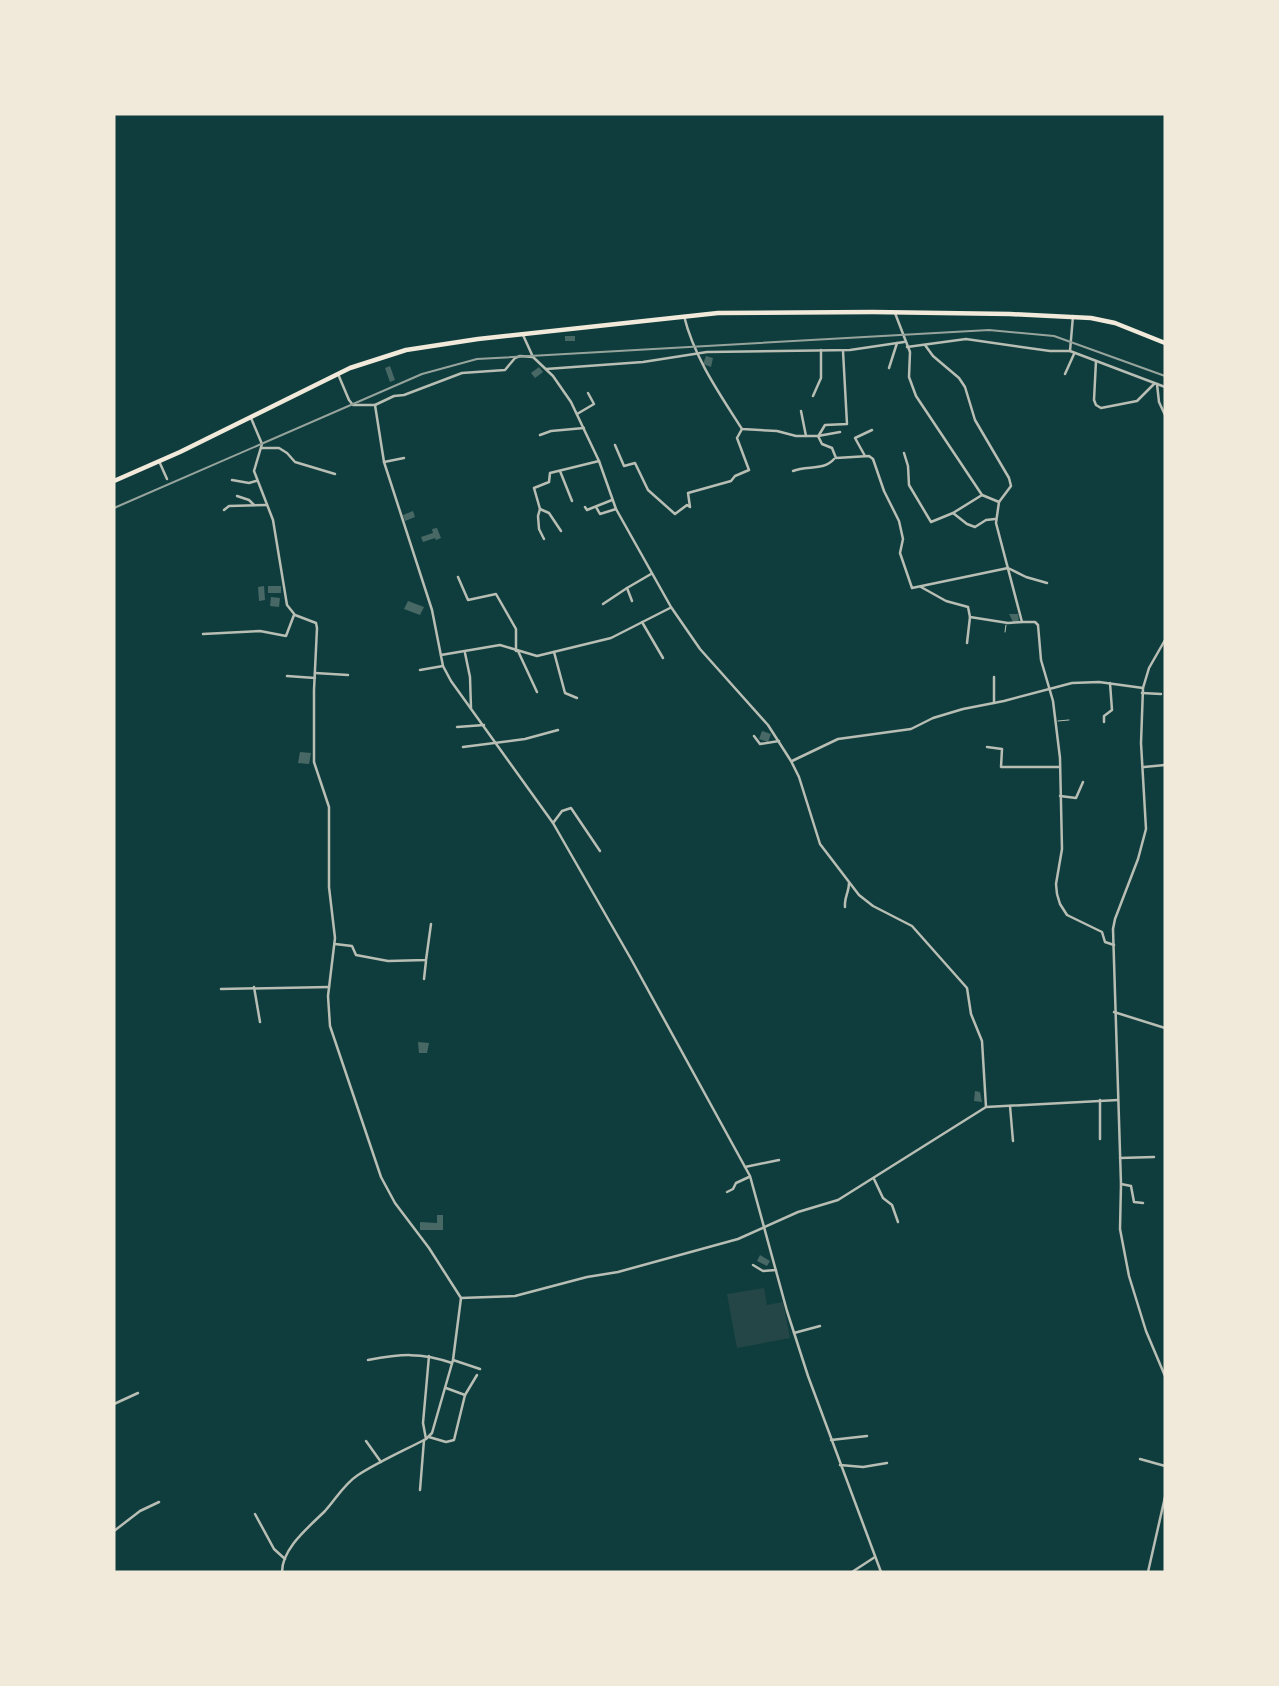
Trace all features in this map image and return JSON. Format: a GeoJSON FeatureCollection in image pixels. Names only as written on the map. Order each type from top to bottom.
{"type":"FeatureCollection","features":[{"type":"Feature","properties":{"kind":"highway"},"geometry":{"type":"LineString","coordinates":[[114,481],[251,418],[338,374],[378,358],[406,350],[478,339],[684,316],[767,312],[1073,316],[1115,323],[1165,343]]}},
{"type":"Feature","properties":{"kind":"street"},"geometry":{"type":"LineString","coordinates":[[895,313],[911,355],[909,377],[916,396],[982,495],[999,502]]}},
{"type":"Feature","properties":{"kind":"street"},"geometry":{"type":"LineString","coordinates":[[684,316],[697,354],[742,429]]}},
{"type":"Feature","properties":{"kind":"street"},"geometry":{"type":"LineString","coordinates":[[1070,351],[1073,316]]}},
{"type":"Feature","properties":{"kind":"street"},"geometry":{"type":"LineString","coordinates":[[523,335],[533,357],[566,395],[584,428],[612,500],[671,607],[701,649],[763,719],[791,761],[799,777],[820,844],[859,895],[873,906],[912,926],[967,988],[971,1014],[982,1041],[986,1107]]}},
{"type":"Feature","properties":{"kind":"street"},"geometry":{"type":"LineString","coordinates":[[908,347],[973,340],[1050,351],[1070,351],[1165,387]]}},
{"type":"Feature","properties":{"kind":"street"},"geometry":{"type":"LineString","coordinates":[[546,369],[643,362],[697,354],[862,350],[905,342]]}},
{"type":"Feature","properties":{"kind":"street"},"geometry":{"type":"LineString","coordinates":[[889,369],[897,343]]}},
{"type":"Feature","properties":{"kind":"street"},"geometry":{"type":"LineString","coordinates":[[925,345],[965,387],[975,419],[1009,478],[1010,486],[999,502],[996,519],[1022,622]]}},
{"type":"Feature","properties":{"kind":"street"},"geometry":{"type":"LineString","coordinates":[[813,396],[821,378],[821,350]]}},
{"type":"Feature","properties":{"kind":"street"},"geometry":{"type":"LineString","coordinates":[[818,435],[825,425],[847,424],[843,351]]}},
{"type":"Feature","properties":{"kind":"street"},"geometry":{"type":"LineString","coordinates":[[1065,374],[1074,353]]}},
{"type":"Feature","properties":{"kind":"street"},"geometry":{"type":"LineString","coordinates":[[338,374],[353,405],[375,405],[462,373],[505,370],[514,358],[533,357]]}},
{"type":"Feature","properties":{"kind":"street"},"geometry":{"type":"LineString","coordinates":[[1096,361],[1094,400],[1101,408],[1137,401],[1156,384]]}},
{"type":"Feature","properties":{"kind":"street"},"geometry":{"type":"LineString","coordinates":[[1156,384],[1159,402],[1165,415]]}},
{"type":"Feature","properties":{"kind":"street"},"geometry":{"type":"LineString","coordinates":[[576,414],[594,404],[588,393]]}},
{"type":"Feature","properties":{"kind":"street"},"geometry":{"type":"LineString","coordinates":[[375,405],[384,461],[432,610],[443,666],[553,823],[631,958],[750,1176],[794,1333],[881,1572]]}},
{"type":"Feature","properties":{"kind":"street"},"geometry":{"type":"LineString","coordinates":[[801,411],[806,436]]}},
{"type":"Feature","properties":{"kind":"street"},"geometry":{"type":"LineString","coordinates":[[251,418],[262,444],[253,467],[274,525],[276,550],[288,605],[295,615],[317,625],[314,762],[330,807],[329,887],[335,922],[328,1006],[330,1026],[381,1177],[395,1203],[429,1248],[461,1298],[453,1361],[432,1433],[347,1484],[302,1533],[285,1559],[282,1572]]}},
{"type":"Feature","properties":{"kind":"street"},"geometry":{"type":"LineString","coordinates":[[540,435],[551,431],[584,428]]}},
{"type":"Feature","properties":{"kind":"street"},"geometry":{"type":"LineString","coordinates":[[742,429],[777,431],[792,436],[841,432]]}},
{"type":"Feature","properties":{"kind":"street"},"geometry":{"type":"LineString","coordinates":[[615,445],[624,466],[635,463],[648,490],[675,514],[687,505],[690,506],[691,500],[687,494],[731,481],[748,470],[737,438],[742,429]]}},
{"type":"Feature","properties":{"kind":"street"},"geometry":{"type":"LineString","coordinates":[[866,456],[855,438],[872,430]]}},
{"type":"Feature","properties":{"kind":"street"},"geometry":{"type":"LineString","coordinates":[[793,471],[832,463],[835,458],[832,448],[822,444],[818,435]]}},
{"type":"Feature","properties":{"kind":"street"},"geometry":{"type":"LineString","coordinates":[[261,447],[279,448],[288,453],[295,462],[335,474]]}},
{"type":"Feature","properties":{"kind":"street"},"geometry":{"type":"LineString","coordinates":[[904,453],[909,485],[930,522],[953,513],[982,495]]}},
{"type":"Feature","properties":{"kind":"street"},"geometry":{"type":"LineString","coordinates":[[835,458],[866,456],[873,459],[884,491],[899,521],[903,539],[900,553],[912,588],[1009,568],[1026,577],[1047,583]]}},
{"type":"Feature","properties":{"kind":"street"},"geometry":{"type":"LineString","coordinates":[[384,461],[404,458]]}},
{"type":"Feature","properties":{"kind":"street"},"geometry":{"type":"LineString","coordinates":[[159,461],[167,479]]}},
{"type":"Feature","properties":{"kind":"street"},"geometry":{"type":"LineString","coordinates":[[544,539],[538,520],[540,509],[534,488],[548,483],[550,473],[599,461]]}},
{"type":"Feature","properties":{"kind":"street"},"geometry":{"type":"LineString","coordinates":[[560,471],[572,501]]}},
{"type":"Feature","properties":{"kind":"street"},"geometry":{"type":"LineString","coordinates":[[232,480],[257,481]]}},
{"type":"Feature","properties":{"kind":"street"},"geometry":{"type":"LineString","coordinates":[[237,496],[254,505]]}},
{"type":"Feature","properties":{"kind":"street"},"geometry":{"type":"LineString","coordinates":[[585,507],[587,510],[612,500]]}},
{"type":"Feature","properties":{"kind":"street"},"geometry":{"type":"LineString","coordinates":[[224,510],[229,506],[267,506]]}},
{"type":"Feature","properties":{"kind":"street"},"geometry":{"type":"LineString","coordinates":[[596,507],[600,514],[617,509]]}},
{"type":"Feature","properties":{"kind":"street"},"geometry":{"type":"LineString","coordinates":[[540,509],[549,513],[561,531]]}},
{"type":"Feature","properties":{"kind":"street"},"geometry":{"type":"LineString","coordinates":[[953,513],[975,527],[986,520],[996,519]]}},
{"type":"Feature","properties":{"kind":"street"},"geometry":{"type":"LineString","coordinates":[[603,604],[651,574]]}},
{"type":"Feature","properties":{"kind":"street"},"geometry":{"type":"LineString","coordinates":[[458,576],[468,600],[496,594],[516,629],[517,651],[537,692]]}},
{"type":"Feature","properties":{"kind":"street"},"geometry":{"type":"LineString","coordinates":[[921,587],[946,601],[968,607],[970,617],[967,643]]}},
{"type":"Feature","properties":{"kind":"street"},"geometry":{"type":"LineString","coordinates":[[627,588],[632,601]]}},
{"type":"Feature","properties":{"kind":"street"},"geometry":{"type":"LineString","coordinates":[[441,655],[494,646],[533,656],[554,652],[611,638],[671,607]]}},
{"type":"Feature","properties":{"kind":"street"},"geometry":{"type":"LineString","coordinates":[[203,634],[260,631],[284,636],[295,615]]}},
{"type":"Feature","properties":{"kind":"street"},"geometry":{"type":"LineString","coordinates":[[970,617],[1037,623],[1041,660],[1056,721],[1060,767],[1062,849],[1056,884],[1060,904],[1067,915],[1100,930],[1105,942],[1114,945]]}},
{"type":"Feature","properties":{"kind":"street"},"geometry":{"type":"LineString","coordinates":[[642,622],[663,658]]}},
{"type":"Feature","properties":{"kind":"street"},"geometry":{"type":"LineString","coordinates":[[1165,640],[1149,668],[1142,693],[1146,829],[1134,872],[1115,919],[1114,945],[1120,1229],[1129,1276],[1146,1331],[1165,1376]]}},
{"type":"Feature","properties":{"kind":"street"},"geometry":{"type":"LineString","coordinates":[[554,652],[565,693],[577,698]]}},
{"type":"Feature","properties":{"kind":"street"},"geometry":{"type":"LineString","coordinates":[[465,653],[470,677],[471,708]]}},
{"type":"Feature","properties":{"kind":"street"},"geometry":{"type":"LineString","coordinates":[[420,670],[443,666]]}},
{"type":"Feature","properties":{"kind":"street"},"geometry":{"type":"LineString","coordinates":[[286,676],[348,675]]}},
{"type":"Feature","properties":{"kind":"street"},"geometry":{"type":"LineString","coordinates":[[994,677],[995,703]]}},
{"type":"Feature","properties":{"kind":"street"},"geometry":{"type":"LineString","coordinates":[[791,761],[838,739],[911,729],[947,714],[1049,688],[1083,682],[1143,688]]}},
{"type":"Feature","properties":{"kind":"street"},"geometry":{"type":"LineString","coordinates":[[1104,722],[1104,716],[1112,710],[1110,683]]}},
{"type":"Feature","properties":{"kind":"street"},"geometry":{"type":"LineString","coordinates":[[1142,693],[1161,694]]}},
{"type":"Feature","properties":{"kind":"street"},"geometry":{"type":"LineString","coordinates":[[457,727],[484,725]]}},
{"type":"Feature","properties":{"kind":"street"},"geometry":{"type":"LineString","coordinates":[[463,747],[524,739],[558,730]]}},
{"type":"Feature","properties":{"kind":"street"},"geometry":{"type":"LineString","coordinates":[[754,736],[760,744],[779,741]]}},
{"type":"Feature","properties":{"kind":"street"},"geometry":{"type":"LineString","coordinates":[[987,747],[1002,749],[1001,767],[1060,767]]}},
{"type":"Feature","properties":{"kind":"street"},"geometry":{"type":"LineString","coordinates":[[1143,767],[1165,765]]}},
{"type":"Feature","properties":{"kind":"street"},"geometry":{"type":"LineString","coordinates":[[1060,796],[1076,798],[1083,782]]}},
{"type":"Feature","properties":{"kind":"street"},"geometry":{"type":"LineString","coordinates":[[553,823],[562,811],[571,808],[600,852]]}},
{"type":"Feature","properties":{"kind":"street"},"geometry":{"type":"LineString","coordinates":[[845,906],[849,883]]}},
{"type":"Feature","properties":{"kind":"street"},"geometry":{"type":"LineString","coordinates":[[424,979],[431,924]]}},
{"type":"Feature","properties":{"kind":"street"},"geometry":{"type":"LineString","coordinates":[[335,944],[352,946],[356,955],[382,960],[426,960]]}},
{"type":"Feature","properties":{"kind":"street"},"geometry":{"type":"LineString","coordinates":[[254,987],[260,1022]]}},
{"type":"Feature","properties":{"kind":"street"},"geometry":{"type":"LineString","coordinates":[[221,989],[330,988]]}},
{"type":"Feature","properties":{"kind":"street"},"geometry":{"type":"LineString","coordinates":[[1114,1012],[1165,1028]]}},
{"type":"Feature","properties":{"kind":"street"},"geometry":{"type":"LineString","coordinates":[[1100,1100],[1100,1139]]}},
{"type":"Feature","properties":{"kind":"street"},"geometry":{"type":"LineString","coordinates":[[461,1298],[515,1296],[587,1277],[618,1272],[738,1239],[798,1212],[838,1200],[986,1107],[1118,1100]]}},
{"type":"Feature","properties":{"kind":"street"},"geometry":{"type":"LineString","coordinates":[[1010,1106],[1013,1141]]}},
{"type":"Feature","properties":{"kind":"street"},"geometry":{"type":"LineString","coordinates":[[1120,1158],[1154,1157]]}},
{"type":"Feature","properties":{"kind":"street"},"geometry":{"type":"LineString","coordinates":[[745,1167],[779,1160]]}},
{"type":"Feature","properties":{"kind":"street"},"geometry":{"type":"LineString","coordinates":[[727,1192],[733,1189],[736,1183],[750,1176]]}},
{"type":"Feature","properties":{"kind":"street"},"geometry":{"type":"LineString","coordinates":[[874,1179],[883,1198],[892,1205],[898,1222]]}},
{"type":"Feature","properties":{"kind":"street"},"geometry":{"type":"LineString","coordinates":[[1121,1184],[1131,1185],[1133,1202],[1143,1203]]}},
{"type":"Feature","properties":{"kind":"street"},"geometry":{"type":"LineString","coordinates":[[753,1265],[763,1271],[776,1270]]}},
{"type":"Feature","properties":{"kind":"street"},"geometry":{"type":"LineString","coordinates":[[794,1333],[820,1326]]}},
{"type":"Feature","properties":{"kind":"street"},"geometry":{"type":"LineString","coordinates":[[368,1360],[401,1355],[429,1355],[480,1368]]}},
{"type":"Feature","properties":{"kind":"street"},"geometry":{"type":"LineString","coordinates":[[420,1490],[426,1439],[423,1423],[429,1355]]}},
{"type":"Feature","properties":{"kind":"street"},"geometry":{"type":"LineString","coordinates":[[426,1439],[446,1442],[454,1440],[465,1395],[477,1375]]}},
{"type":"Feature","properties":{"kind":"street"},"geometry":{"type":"LineString","coordinates":[[446,1388],[465,1395]]}},
{"type":"Feature","properties":{"kind":"street"},"geometry":{"type":"LineString","coordinates":[[114,1404],[138,1393]]}},
{"type":"Feature","properties":{"kind":"street"},"geometry":{"type":"LineString","coordinates":[[831,1440],[867,1436]]}},
{"type":"Feature","properties":{"kind":"street"},"geometry":{"type":"LineString","coordinates":[[366,1441],[381,1462]]}},
{"type":"Feature","properties":{"kind":"street"},"geometry":{"type":"LineString","coordinates":[[1140,1459],[1165,1466]]}},
{"type":"Feature","properties":{"kind":"street"},"geometry":{"type":"LineString","coordinates":[[840,1465],[863,1467],[887,1463]]}},
{"type":"Feature","properties":{"kind":"street"},"geometry":{"type":"LineString","coordinates":[[1148,1572],[1165,1497]]}},
{"type":"Feature","properties":{"kind":"street"},"geometry":{"type":"LineString","coordinates":[[114,1531],[139,1511],[159,1502]]}},
{"type":"Feature","properties":{"kind":"street"},"geometry":{"type":"LineString","coordinates":[[255,1514],[274,1549],[285,1559]]}},
{"type":"Feature","properties":{"kind":"street"},"geometry":{"type":"LineString","coordinates":[[852,1572],[875,1557]]}},
{"type":"Feature","properties":{"kind":"lane"},"geometry":{"type":"LineString","coordinates":[[1005,632],[1006,622]]}},
{"type":"Feature","properties":{"kind":"lane"},"geometry":{"type":"LineString","coordinates":[[1056,721],[1069,720]]}},
{"type":"Feature","properties":{"kind":"shaded area"},"geometry":{"type":"Polygon","coordinates":[[[764,1288],[767,1305],[783,1302],[790,1338],[737,1348],[727,1294],[764,1288]]]}},
{"type":"Feature","properties":{"kind":"building"},"geometry":{"type":"Polygon","coordinates":[[[565,336],[575,336],[575,341],[565,341],[565,336]]]}},
{"type":"Feature","properties":{"kind":"building"},"geometry":{"type":"Polygon","coordinates":[[[706,356],[713,358],[711,367],[703,364],[706,356]]]}},
{"type":"Feature","properties":{"kind":"building"},"geometry":{"type":"Polygon","coordinates":[[[390,366],[395,380],[390,382],[385,368],[390,366]]]}},
{"type":"Feature","properties":{"kind":"building"},"geometry":{"type":"Polygon","coordinates":[[[539,367],[543,372],[535,378],[531,373],[539,367]]]}},
{"type":"Feature","properties":{"kind":"building"},"geometry":{"type":"Polygon","coordinates":[[[413,511],[415,517],[405,521],[403,515],[413,511]]]}},
{"type":"Feature","properties":{"kind":"building"},"geometry":{"type":"Polygon","coordinates":[[[437,528],[441,538],[423,542],[421,537],[433,533],[432,529],[437,528]]]}},
{"type":"Feature","properties":{"kind":"building"},"geometry":{"type":"Polygon","coordinates":[[[264,586],[265,600],[259,601],[258,587],[264,586]]]}},
{"type":"Feature","properties":{"kind":"building"},"geometry":{"type":"Polygon","coordinates":[[[268,586],[281,586],[281,593],[268,593],[268,586]]]}},
{"type":"Feature","properties":{"kind":"building"},"geometry":{"type":"Polygon","coordinates":[[[271,597],[280,598],[279,607],[270,606],[271,597]]]}},
{"type":"Feature","properties":{"kind":"building"},"geometry":{"type":"Polygon","coordinates":[[[408,601],[424,607],[420,615],[404,609],[408,601]]]}},
{"type":"Feature","properties":{"kind":"building"},"geometry":{"type":"Polygon","coordinates":[[[1009,614],[1018,614],[1019,622],[1013,622],[1009,614]]]}},
{"type":"Feature","properties":{"kind":"building"},"geometry":{"type":"Polygon","coordinates":[[[762,731],[771,734],[768,742],[759,739],[762,731]]]}},
{"type":"Feature","properties":{"kind":"building"},"geometry":{"type":"Polygon","coordinates":[[[300,752],[311,753],[309,764],[298,763],[300,752]]]}},
{"type":"Feature","properties":{"kind":"building"},"geometry":{"type":"Polygon","coordinates":[[[418,1042],[429,1043],[427,1053],[419,1053],[418,1042]]]}},
{"type":"Feature","properties":{"kind":"building"},"geometry":{"type":"Polygon","coordinates":[[[975,1091],[980,1092],[982,1102],[974,1101],[975,1091]]]}},
{"type":"Feature","properties":{"kind":"building"},"geometry":{"type":"Polygon","coordinates":[[[437,1215],[443,1215],[443,1230],[420,1230],[420,1222],[437,1223],[437,1215]]]}},
{"type":"Feature","properties":{"kind":"building"},"geometry":{"type":"Polygon","coordinates":[[[760,1255],[770,1261],[767,1266],[757,1261],[760,1255]]]}},
{"type":"Feature","properties":{"kind":"railway"},"geometry":{"type":"LineString","coordinates":[[114,508],[422,374],[477,359],[989,330],[1054,336],[1165,376]]}}]}
